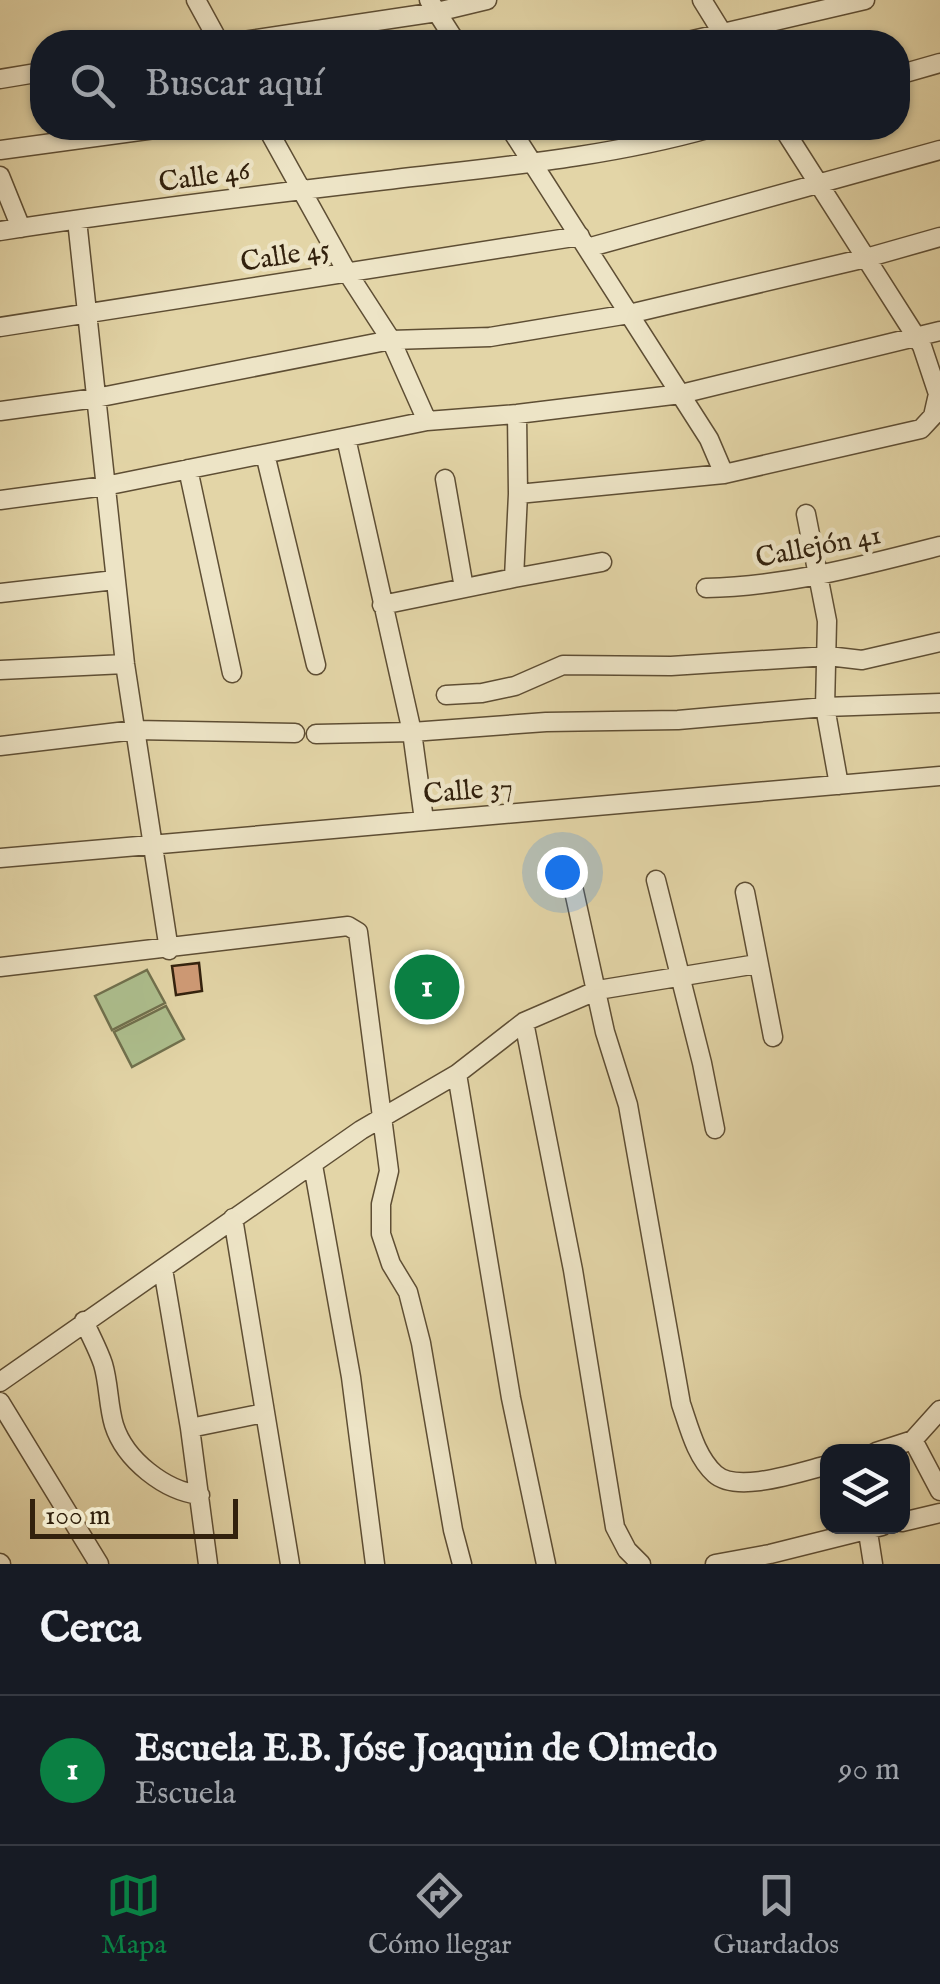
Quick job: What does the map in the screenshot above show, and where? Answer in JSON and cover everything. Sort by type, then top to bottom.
[{"type":"street","points":[[196,0],[213,30]]},
{"type":"street","points":[[302,30],[487,0]]},
{"type":"street","points":[[702,0],[721,30]]},
{"type":"street","points":[[755,30],[865,0]]},
{"type":"street","points":[[433,6],[448,30]]},
{"type":"street","points":[[910,72],[940,63]]},
{"type":"street","points":[[0,78],[30,74]]},
{"type":"street","points":[[0,150],[74,140]]},
{"type":"street","points":[[274,140],[347,272],[391,340],[427,421]]},
{"type":"street","points":[[518,140],[709,439],[724,474]]},
{"type":"street","name":"Calle 46","points":[[0,231],[533,163],[668,140]]},
{"type":"street","points":[[518,494],[724,474],[920,429],[927,424],[937,407],[938,394],[917,338],[791,140]]},
{"type":"street","name":"Calle 45","points":[[0,326],[347,272],[584,242],[940,150]]},
{"type":"street","points":[[0,176],[21,228]]},
{"type":"street","points":[[77,220],[125,664],[169,950]]},
{"type":"street","points":[[0,411],[96,398],[391,340],[490,337],[630,314],[940,237]]},
{"type":"street","points":[[0,500],[105,486],[427,421],[681,394],[940,331]]},
{"type":"street","points":[[514,578],[518,414]]},
{"type":"street","points":[[346,438],[412,732],[424,820]]},
{"type":"street","points":[[265,454],[316,664]]},
{"type":"street","points":[[188,469],[232,673]]},
{"type":"street","points":[[445,478],[464,588]]},
{"type":"street","points":[[806,514],[826,622],[825,707],[839,784]]},
{"type":"street","name":"Callejón 41","points":[[706,588],[756,586],[819,576],[940,546]]},
{"type":"street","points":[[382,606],[602,562]]},
{"type":"street","points":[[0,593],[115,580]]},
{"type":"street","points":[[446,695],[515,686],[564,665],[671,666],[828,656],[862,660],[940,642]]},
{"type":"street","points":[[0,670],[125,664]]},
{"type":"street","points":[[316,734],[412,732],[546,722],[678,720],[940,702]]},
{"type":"street","points":[[0,746],[135,730],[296,733]]},
{"type":"street","name":"Calle 37","points":[[0,858],[940,776]]},
{"type":"street","points":[[656,880],[715,1129]]},
{"type":"street","points":[[572,882],[605,1032],[628,1105],[680,1404],[697,1449],[716,1476],[739,1484],[820,1467]]},
{"type":"street","points":[[744,892],[774,1037]]},
{"type":"street","points":[[0,967],[354,928],[358,932],[389,1171],[381,1204],[380,1234],[391,1264],[408,1292],[421,1343],[452,1530],[462,1564]]},
{"type":"street","points":[[0,1382],[232,1218],[384,1116],[457,1074],[524,1022],[598,990],[757,964]]},
{"type":"street","points":[[524,1022],[574,1270],[615,1528],[627,1550],[641,1564]]},
{"type":"street","points":[[457,1074],[511,1398],[546,1564]]},
{"type":"street","points":[[312,1165],[351,1378],[375,1564]]},
{"type":"street","points":[[232,1218],[290,1564]]},
{"type":"street","points":[[164,1268],[208,1564]]},
{"type":"street","points":[[84,1321],[101,1359],[113,1422],[121,1442],[149,1472],[178,1492],[200,1496]]},
{"type":"street","points":[[0,1402],[99,1564]]},
{"type":"street","points":[[900,1444],[912,1440],[940,1410]]},
{"type":"street","points":[[190,1428],[264,1413]]},
{"type":"street","points":[[912,1440],[940,1491]]},
{"type":"street","points":[[910,1520],[940,1514]]},
{"type":"street","points":[[715,1564],[848,1534]]},
{"type":"street","points":[[872,1534],[873,1564]]},
{"type":"green space","points":[[147,970],[165,1003],[112,1030],[95,996]]},
{"type":"green space","points":[[166,1006],[184,1039],[132,1067],[114,1032]]},
{"type":"building","points":[[199,963],[202,991],[176,995],[172,966]]},
{"type":"place","name":"Escuela E.B. Jóse Joaquin de Olmedo","points":[[427,987]]}]
